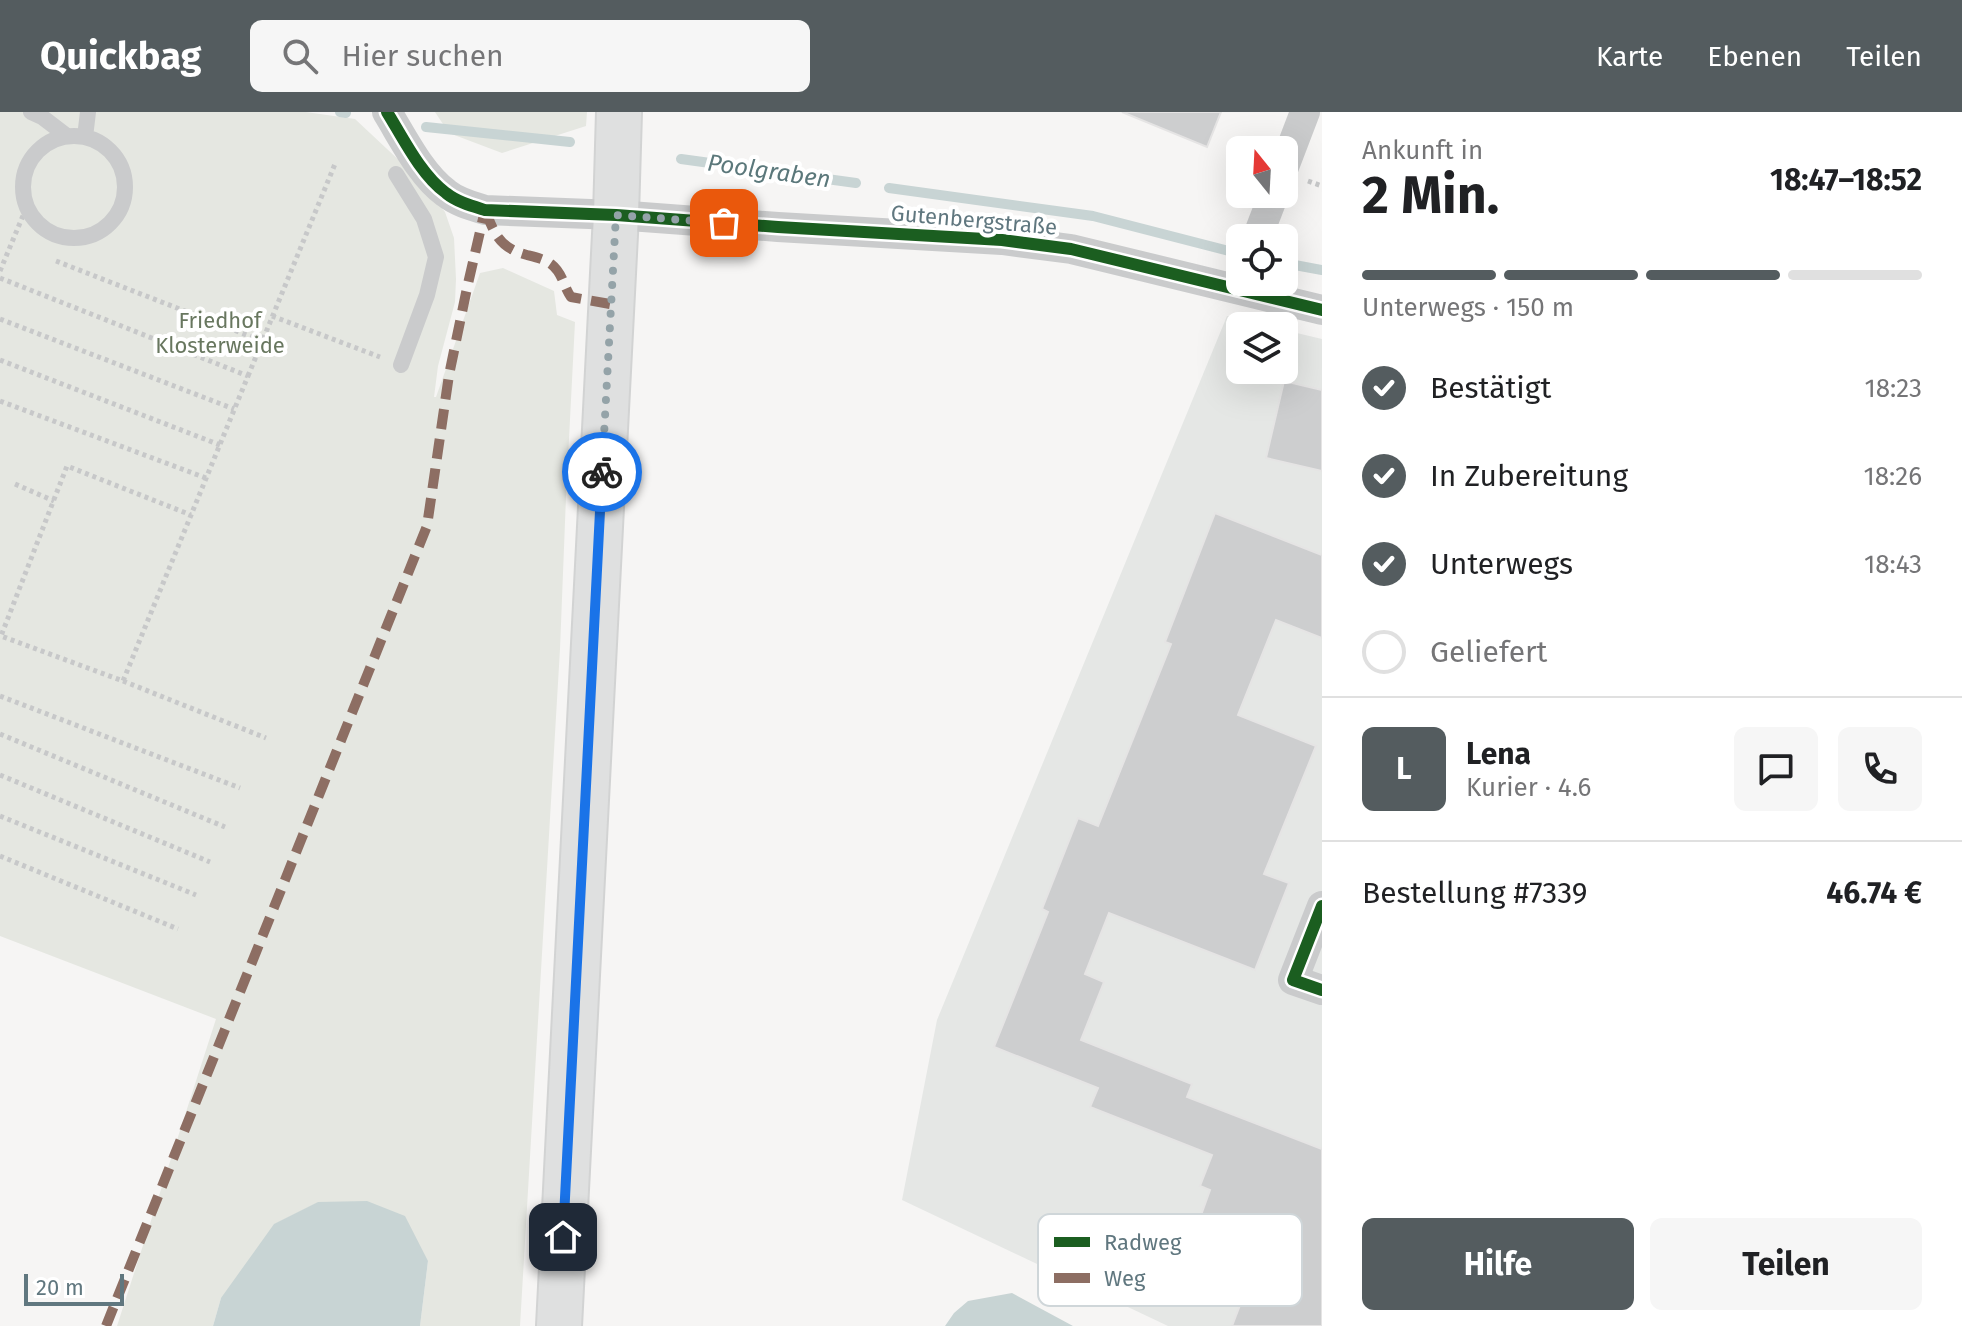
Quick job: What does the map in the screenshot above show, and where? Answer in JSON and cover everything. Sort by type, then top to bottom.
[{"type":"main road","points":[[559,1326],[619,112]]},
{"type":"street","name":"Gutenbergstraße","points":[[387,112],[431,179],[445,193],[467,205],[485,210],[616,215],[1002,240],[1071,249],[1226,283]]},
{"type":"street","points":[[1296,136],[1305,112]]},
{"type":"street","name":"Gutenbergstraße","points":[[1274,296],[1322,310]]},
{"type":"street","points":[[1322,906],[1293,980],[1322,990]]},
{"type":"lane","points":[[31,112],[76,137],[100,143],[113,154],[122,169],[126,185],[124,202],[116,217],[104,229],[89,237],[72,239],[55,235],[41,227],[30,214],[24,198],[23,181],[28,165],[38,151],[52,142],[76,137]]},
{"type":"lane","points":[[76,137],[88,112]]},
{"type":"lane","points":[[396,174],[424,219],[436,257],[427,295],[401,365]]},
{"type":"path","points":[[123,681],[335,164]]},
{"type":"path","points":[[0,271],[27,206]]},
{"type":"path","points":[[56,261],[262,341]]},
{"type":"path","points":[[0,278],[248,376]]},
{"type":"path","points":[[272,316],[401,365]]},
{"type":"path","points":[[0,319],[235,409]]},
{"type":"path","points":[[0,360],[220,445]]},
{"type":"path","points":[[0,401],[206,478]]},
{"type":"path","points":[[191,515],[67,466],[0,636],[266,738]]},
{"type":"path","points":[[15,484],[54,501]]},
{"type":"path","points":[[0,696],[240,788]]},
{"type":"path","points":[[0,734],[225,827]]},
{"type":"path","points":[[0,775],[210,862]]},
{"type":"path","points":[[0,816],[196,895]]},
{"type":"path","points":[[0,856],[178,929]]},
{"type":"shaded area","points":[[1226,318],[1226,384],[1298,384],[1298,333],[1322,339],[1322,1326],[1168,1326],[1126,1306],[1302,1306],[1302,1214],[1038,1214],[1038,1264],[902,1200],[937,1020]]},
{"type":"shaded area","points":[[367,1201],[405,1216],[428,1261],[420,1326],[213,1326],[221,1298],[274,1224],[318,1202]]},
{"type":"shaded area","points":[[1012,1293],[1073,1326],[945,1326],[968,1301]]},
{"type":"green space","name":"Friedhof Klosterweide","points":[[0,112],[306,112],[355,119],[418,178],[445,212],[454,238],[455,302],[438,366],[434,397],[480,273],[503,268],[554,291],[557,315],[575,322],[560,649],[520,1326],[420,1326],[428,1261],[221,1298],[213,1326],[117,1326],[216,1019],[0,936]]},
{"type":"green space","points":[[435,112],[587,112],[586,126],[502,153],[449,133]]},
{"type":"building","points":[[1122,112],[1221,112],[1207,147]]},
{"type":"building","points":[[1283,384],[1322,390],[1322,471],[1266,458]]},
{"type":"building","points":[[1215,513],[1322,555],[1322,638],[1276,620],[1238,715],[1316,746],[1264,874],[1289,883],[1255,970],[1109,913],[1085,974],[1104,982],[1081,1040],[1192,1084],[1187,1097],[1322,1149],[1322,1326],[1232,1326],[1240,1306],[1302,1306],[1302,1214],[1201,1214],[1210,1190],[1200,1186],[1212,1155],[1090,1107],[1098,1088],[994,1047],[1048,912],[1042,909],[1078,818],[1098,826],[1171,644],[1165,642]]},
{"type":"waterway","name":"Poolgraben","points":[[340,112],[346,113]]},
{"type":"waterway","name":"Poolgraben","points":[[426,127],[570,142]]},
{"type":"waterway","name":"Poolgraben","points":[[681,159],[856,183]]},
{"type":"waterway","name":"Poolgraben","points":[[889,188],[1093,216],[1226,250]]},
{"type":"waterway","name":"Poolgraben","points":[[1298,266],[1322,270]]},
{"type":"marked path","points":[[485,210],[504,244],[551,264],[571,297],[610,304]]},
{"type":"marked path","points":[[106,1326],[427,526],[449,375],[485,210]]},
{"type":"cycle path","points":[[387,112],[428,176],[455,199],[485,210],[616,215],[1002,240],[1071,249],[1322,310]]},
{"type":"cycle path","points":[[1322,906],[1293,980],[1322,990]]},
{"type":"way so far","points":[[602,472],[616,215],[724,223]]},
{"type":"route","points":[[563,1237],[602,472]]}]
